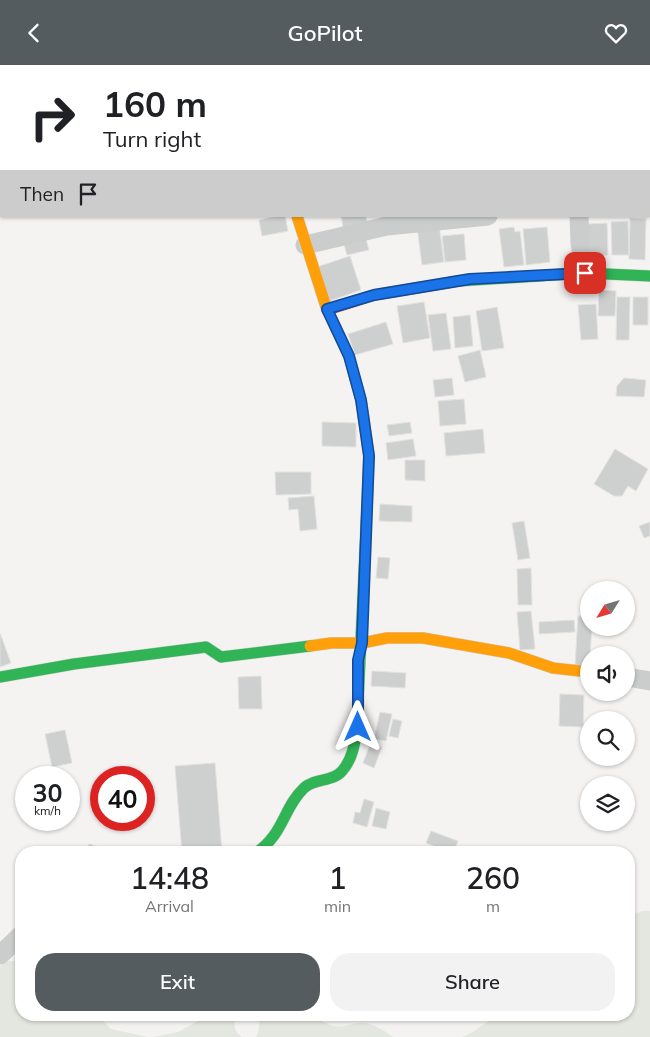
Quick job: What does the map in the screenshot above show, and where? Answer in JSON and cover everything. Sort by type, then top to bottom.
[{"type":"street","points":[[266,846],[271,842],[304,789],[316,782],[333,777],[342,771],[350,760],[358,727],[358,660],[362,643],[369,456],[361,400],[349,356],[327,309],[297,217]]},
{"type":"street","points":[[305,245],[387,226],[478,217]]},
{"type":"street","points":[[579,217],[580,243],[585,273]]},
{"type":"street","points":[[327,309],[374,295],[470,279],[585,273],[650,276]]},
{"type":"street","points":[[0,677],[74,664],[206,647],[221,657],[331,643],[362,643],[387,638],[422,638],[509,653],[553,668],[580,671]]},
{"type":"street","points":[[635,678],[650,681]]},
{"type":"street","points":[[0,955],[15,941]]},
{"type":"shaded area","points":[[642,911],[650,911],[650,1037],[462,1037],[489,1021],[635,1021],[635,914]]},
{"type":"shaded area","points":[[5,961],[15,961],[15,1021],[103,1021],[111,1029],[148,1037],[0,1037],[0,967]]},
{"type":"shaded area","points":[[198,1021],[235,1021],[236,1032],[242,1037],[153,1037],[178,1032]]},
{"type":"shaded area","points":[[260,1021],[321,1021],[337,1026],[358,1023],[370,1024],[393,1037],[256,1037]]},
{"type":"building","points":[[285,217],[288,231],[262,236],[259,220]]},
{"type":"building","points":[[341,217],[366,217],[367,222],[343,227]]},
{"type":"building","points":[[630,218],[646,219],[645,260],[629,259]]},
{"type":"building","points":[[628,221],[629,255],[612,255],[611,222]]},
{"type":"building","points":[[607,223],[608,255],[589,256],[588,224]]},
{"type":"building","points":[[439,224],[444,262],[422,265],[417,227]]},
{"type":"building","points":[[514,227],[515,232],[520,231],[524,265],[504,267],[499,229]]},
{"type":"building","points":[[547,227],[550,262],[526,265],[523,229]]},
{"type":"building","points":[[464,234],[466,260],[445,262],[442,236]]},
{"type":"building","points":[[365,236],[369,250],[347,255],[343,241]]},
{"type":"building","points":[[350,256],[361,290],[329,301],[317,267]]},
{"type":"building","points":[[599,290],[616,291],[615,316],[598,316]]},
{"type":"building","points":[[617,297],[630,297],[629,340],[616,340]]},
{"type":"building","points":[[633,297],[648,297],[648,325],[633,325]]},
{"type":"building","points":[[424,302],[430,338],[403,343],[397,306]]},
{"type":"building","points":[[596,304],[598,339],[581,340],[578,305]]},
{"type":"building","points":[[497,307],[504,348],[482,351],[476,311]]},
{"type":"building","points":[[446,313],[451,349],[433,351],[428,315]]},
{"type":"building","points":[[470,315],[473,346],[455,348],[453,317]]},
{"type":"building","points":[[386,322],[393,344],[355,355],[348,334]]},
{"type":"building","points":[[480,350],[486,377],[465,382],[458,356]]},
{"type":"building","points":[[452,378],[454,395],[435,397],[433,380]]},
{"type":"building","points":[[624,378],[646,380],[644,397],[616,396],[617,386]]},
{"type":"building","points":[[464,399],[466,424],[440,426],[438,401]]},
{"type":"building","points":[[322,422],[356,423],[356,447],[322,446]]},
{"type":"building","points":[[410,422],[412,433],[389,436],[387,425]]},
{"type":"building","points":[[483,429],[485,453],[446,456],[444,433]]},
{"type":"building","points":[[413,439],[416,456],[388,460],[386,443]]},
{"type":"building","points":[[615,449],[648,469],[636,491],[628,486],[622,496],[614,496],[594,484]]},
{"type":"building","points":[[405,460],[425,460],[425,481],[405,480]]},
{"type":"building","points":[[275,472],[311,472],[311,494],[276,495]]},
{"type":"building","points":[[314,496],[317,529],[300,531],[298,509],[289,510],[288,498]]},
{"type":"building","points":[[380,504],[412,506],[412,522],[379,521]]},
{"type":"building","points":[[524,521],[530,558],[518,560],[512,523]]},
{"type":"building","points":[[650,522],[650,536],[644,538],[639,526]]},
{"type":"building","points":[[378,557],[390,558],[388,579],[376,578]]},
{"type":"building","points":[[531,568],[532,605],[518,605],[517,569]]},
{"type":"building","points":[[531,611],[535,649],[520,650],[517,612]]},
{"type":"building","points":[[578,616],[580,616],[580,636],[591,636],[591,646],[580,646],[580,666],[575,666]]},
{"type":"building","points":[[574,620],[575,632],[539,634],[539,622]]},
{"type":"building","points":[[0,633],[11,663],[0,667]]},
{"type":"building","points":[[372,671],[406,673],[405,688],[371,686]]},
{"type":"building","points":[[261,676],[262,709],[239,709],[238,677]]},
{"type":"building","points":[[560,694],[580,695],[580,701],[584,701],[584,711],[580,711],[580,727],[559,726]]},
{"type":"building","points":[[380,712],[392,714],[386,741],[374,739]]},
{"type":"building","points":[[393,719],[402,721],[398,738],[389,736]]},
{"type":"building","points":[[65,730],[72,763],[52,766],[45,734]]},
{"type":"building","points":[[371,742],[382,747],[374,768],[363,763]]},
{"type":"building","points":[[215,763],[221,846],[181,846],[175,766]]},
{"type":"building","points":[[364,799],[374,802],[367,827],[353,823],[355,812],[360,813]]},
{"type":"building","points":[[376,808],[390,812],[386,829],[372,826]]},
{"type":"building","points":[[431,831],[458,841],[456,846],[434,846],[426,843]]},
{"type":"traffic: fast","points":[[459,281],[585,273],[650,276]]},
{"type":"traffic: fast","points":[[265,846],[304,788],[313,783],[334,777],[342,771],[349,761],[353,750],[357,727],[367,505]]},
{"type":"traffic: fast","points":[[0,677],[74,664],[206,647],[221,657],[310,646]]},
{"type":"traffic: slow","points":[[297,217],[327,310],[349,356],[361,400],[369,456],[367,505]]},
{"type":"traffic: slow","points":[[310,646],[331,643],[362,643],[387,638],[423,638],[509,653],[553,668],[580,671]]},
{"type":"traffic: jam","points":[[327,310],[374,295],[459,281]]},
{"type":"route","points":[[358,727],[358,660],[362,643],[369,456],[361,400],[349,356],[327,309],[374,295],[470,279],[585,273]]}]
